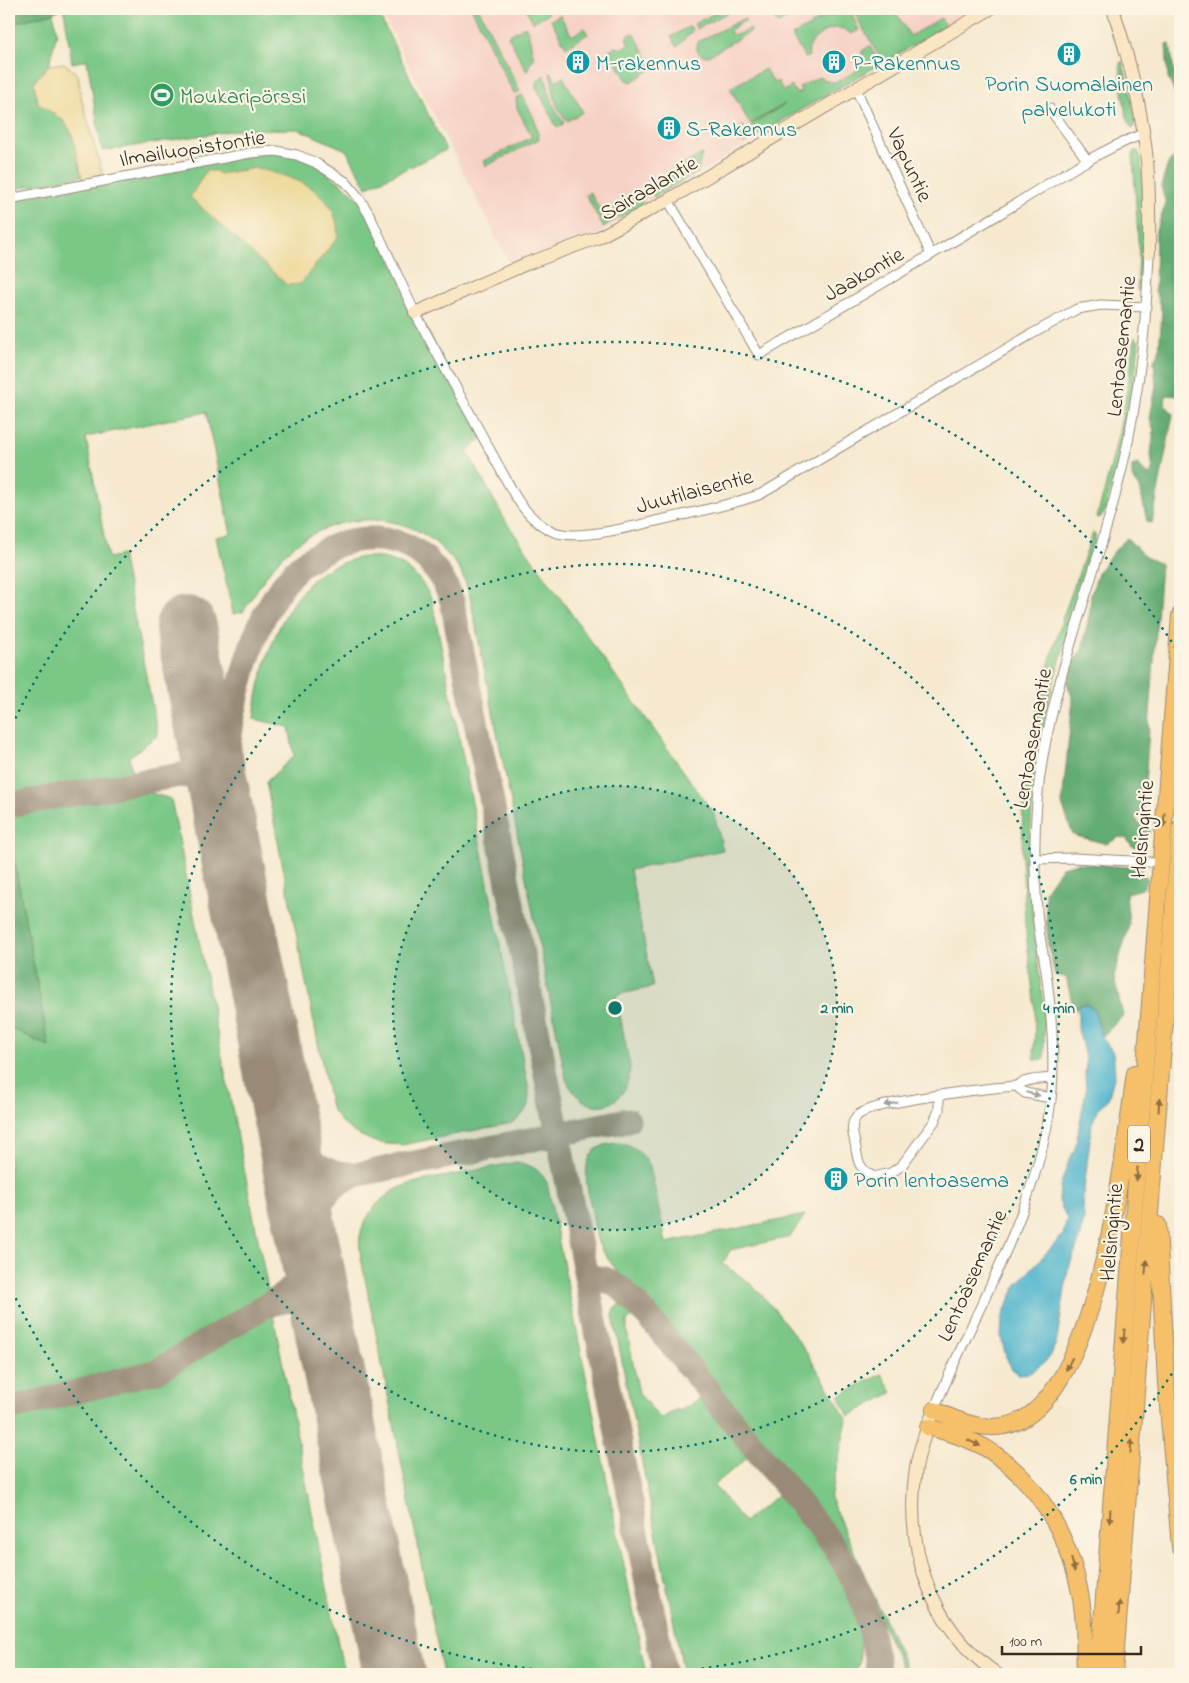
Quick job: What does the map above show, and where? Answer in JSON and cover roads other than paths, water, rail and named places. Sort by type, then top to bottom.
[{"type":"highway","name":"Helsingintie","points":[[1098,1674],[1180,615]]},
{"type":"highway","name":"Helsingintie","points":[[1114,1674],[1180,828]]},
{"type":"highway","points":[[934,1410],[974,1425],[1005,1426],[1017,1421],[1042,1404],[1062,1377],[1073,1355],[1086,1324],[1097,1286],[1116,1202],[1154,940]]},
{"type":"highway","points":[[1157,1132],[1160,1182],[1158,1228],[1166,1383],[1180,1547]]},
{"type":"highway","points":[[928,1427],[968,1440],[991,1451],[1014,1470],[1034,1491],[1049,1513],[1062,1535],[1071,1557],[1076,1577],[1084,1623],[1085,1674]]},
{"type":"street","name":"Sairaalantie","points":[[415,313],[526,264],[597,238],[668,200],[990,9]]},
{"type":"street","name":"Lentoasemantie","points":[[997,1674],[971,1652],[951,1628],[931,1593],[920,1564],[915,1540],[913,1501],[916,1467],[934,1410],[1008,1244],[1033,1181],[1049,1116],[1052,1078],[1052,1028],[1037,912],[1035,859],[1037,797],[1060,676],[1115,497],[1124,460],[1142,361],[1147,307],[1149,253],[1147,162],[1139,105],[1113,9]]},
{"type":"street","name":"Vapuntie","points":[[856,89],[931,255]]},
{"type":"street","points":[[1049,108],[1088,161]]},
{"type":"street","name":"Jaakontie","points":[[668,200],[759,355],[1088,161],[1117,145],[1143,134]]},
{"type":"street","name":"Ilmailuopistontie","points":[[9,199],[250,153],[276,151],[297,155],[332,172],[346,182],[360,198],[415,313]]},
{"type":"street","name":"Juutilaisentie","points":[[415,313],[523,508],[540,524],[553,532],[583,535],[615,530],[730,504],[762,494],[1076,309],[1101,305],[1147,307]]},
{"type":"street","points":[[1035,859],[1083,858],[1150,862]]},
{"type":"street","points":[[939,1095],[939,1110],[934,1122],[902,1165],[891,1173],[874,1177],[864,1172],[859,1164],[852,1127],[856,1116],[867,1110],[939,1095],[1016,1086],[1030,1080],[1052,1078]]},
{"type":"street","points":[[1016,1086],[1025,1093],[1051,1098]]},
{"type":"water","points":[[1085,1004],[1094,1009],[1102,1037],[1113,1052],[1115,1074],[1108,1100],[1100,1106],[1092,1123],[1083,1197],[1084,1219],[1078,1244],[1068,1270],[1057,1340],[1051,1355],[1044,1363],[1030,1373],[1019,1374],[1012,1369],[1006,1357],[1001,1337],[1002,1319],[1017,1284],[1063,1235],[1067,1219],[1059,1201],[1060,1187],[1075,1149],[1086,1090],[1086,1061],[1078,1029],[1078,1005]]},
{"type":"place","name":"Porin Suomalainen palvelukoti","points":[[1069,54]]},
{"type":"place","name":"M-rakennus","points":[[578,62]]},
{"type":"place","name":"P-Rakennus","points":[[834,62]]},
{"type":"place","name":"Moukaripörssi","points":[[162,95]]},
{"type":"place","name":"S-Rakennus","points":[[669,128]]},
{"type":"place","name":"Porin lentoasema","points":[[836,1179]]}]
